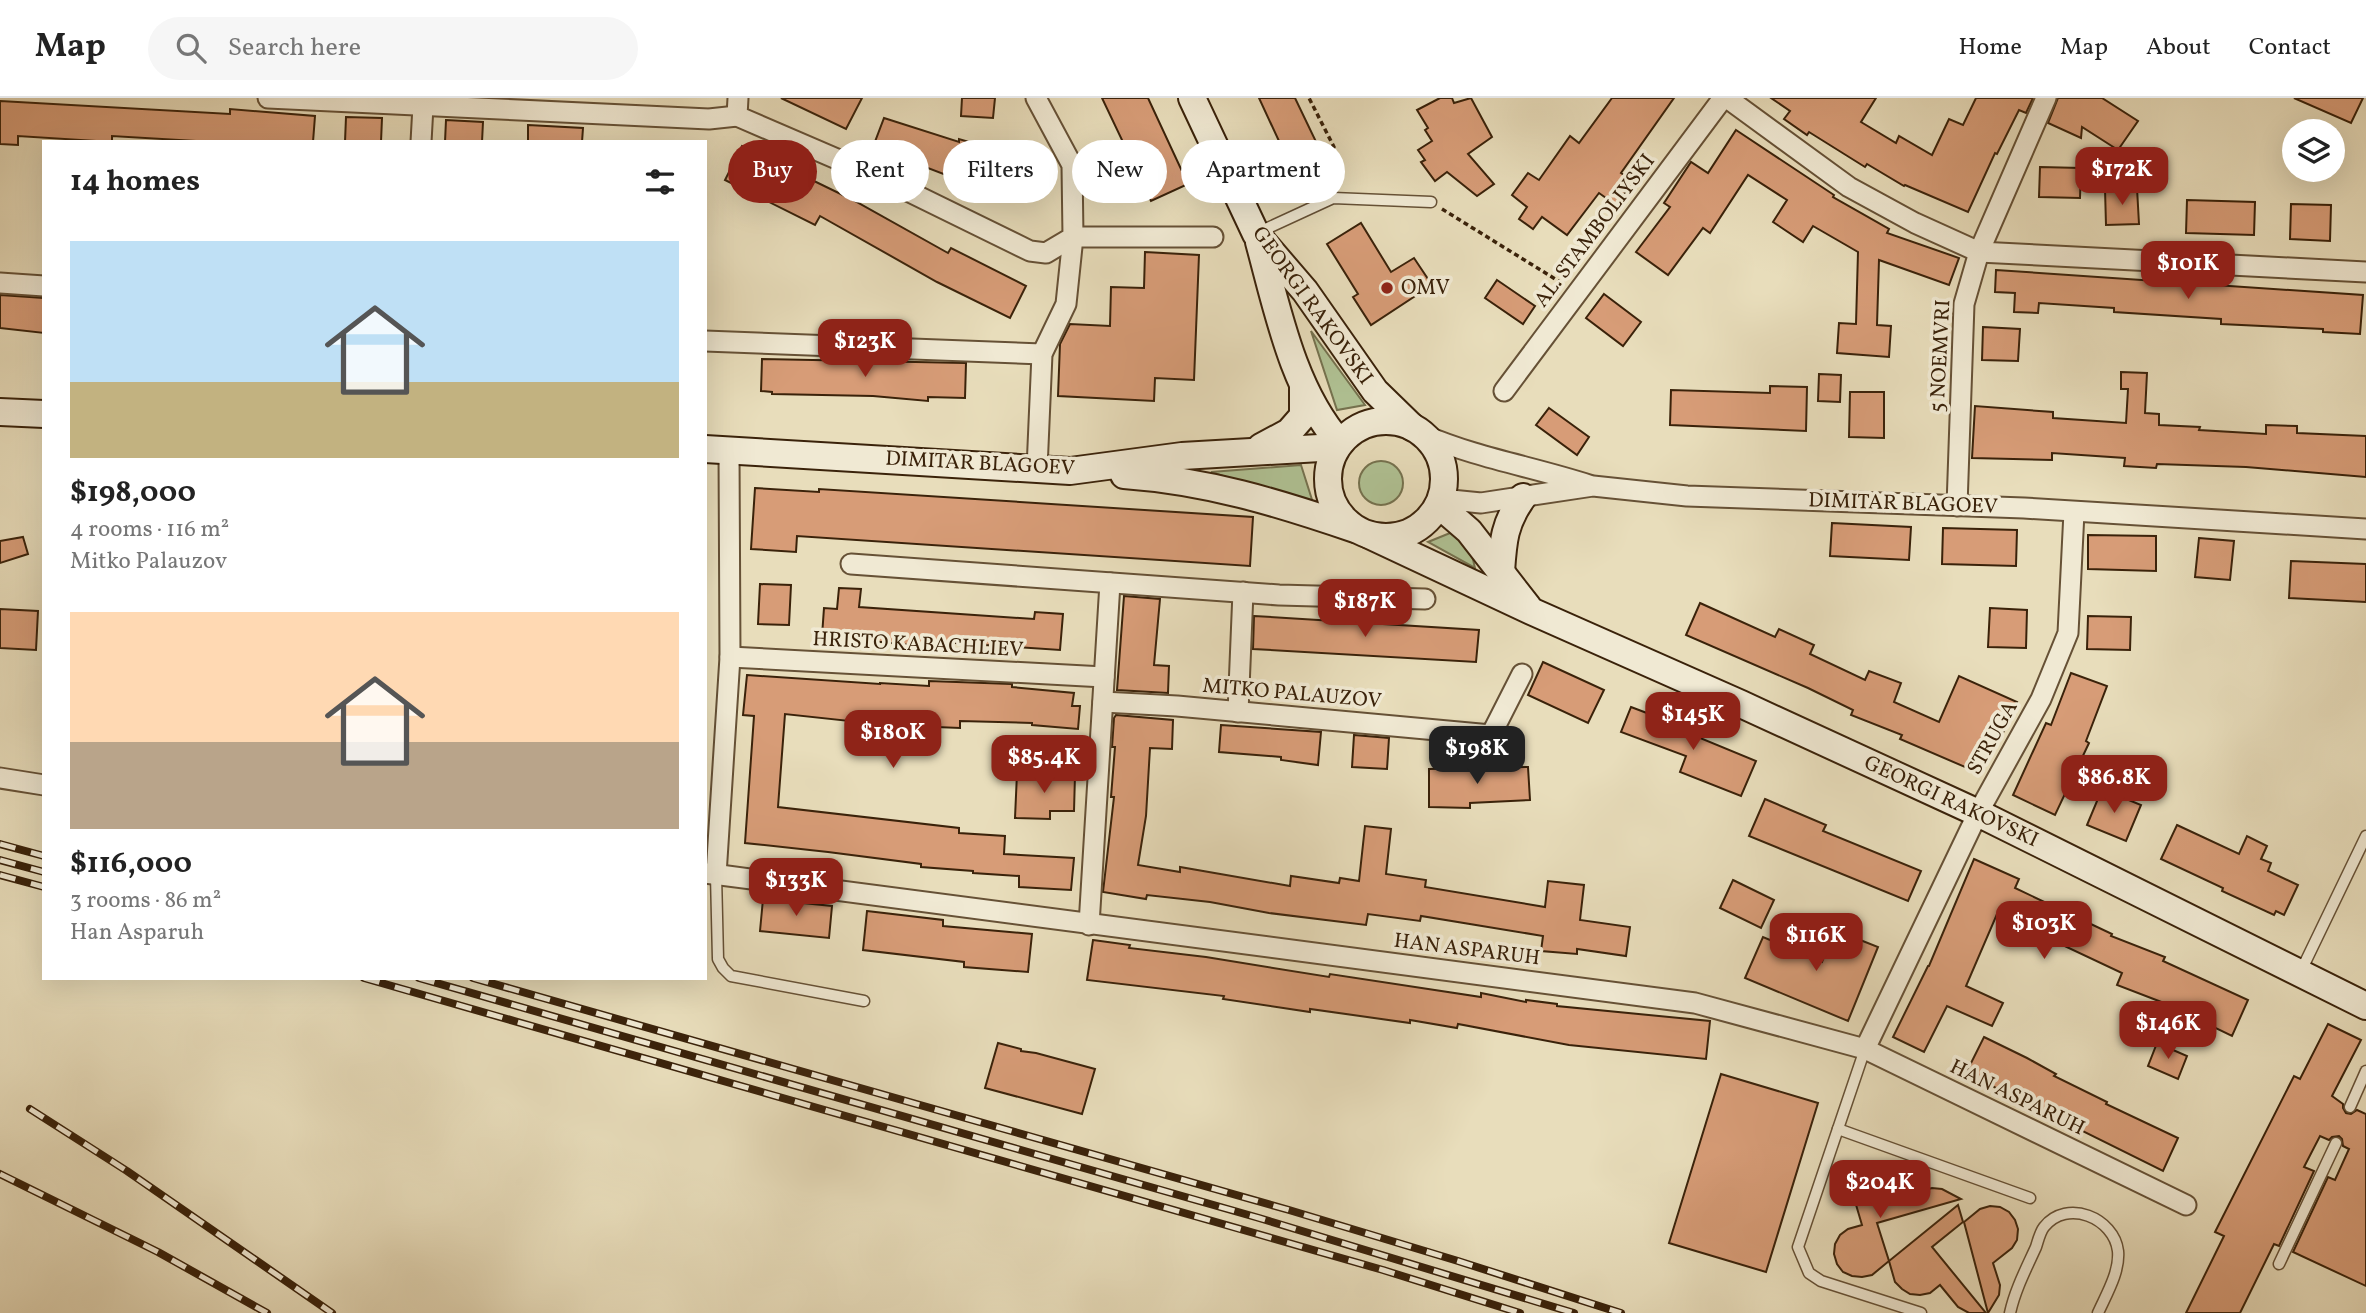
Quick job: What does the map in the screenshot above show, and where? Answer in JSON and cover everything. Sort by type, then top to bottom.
[{"type":"street","points":[[268,98],[709,119],[738,107],[1030,251],[1046,253],[1073,237],[1213,237]]},
{"type":"street","points":[[1035,98],[1072,164],[1073,237],[1066,304],[1042,354],[1037,469]]},
{"type":"street","name":"GEORGI RAKOVSKI","points":[[1192,98],[1212,140]]},
{"type":"street","points":[[1725,98],[1849,187],[1915,223],[1979,252],[2366,272]]},
{"type":"street","name":"AL. STAMBOLIYSKI","points":[[1504,391],[1725,98]]},
{"type":"street","name":"5 NOEMVRI","points":[[1957,506],[1964,304],[1971,272],[2046,98]]},
{"type":"street","points":[[421,140],[423,106]]},
{"type":"street","name":"GEORGI RAKOVSKI","points":[[1241,203],[1256,234],[1305,290],[1375,391],[1418,431]]},
{"type":"street","points":[[1256,234],[1281,322],[1303,386],[1339,445]]},
{"type":"street","points":[[0,283],[42,286]]},
{"type":"street","points":[[707,341],[1042,354]]},
{"type":"street","points":[[1253,451],[1289,432],[1303,416],[1303,386]]},
{"type":"street","points":[[0,412],[42,414]]},
{"type":"street","points":[[1363,533],[1342,518],[1332,502],[1328,483],[1330,464],[1339,445],[1361,427],[1373,423],[1399,423],[1461,450],[1546,471],[1593,486]]},
{"type":"street","points":[[1070,471],[1163,478],[1214,486],[1283,504],[1363,533],[1386,537],[1417,529],[1430,518],[1440,502],[1444,482],[1443,464],[1436,448],[1418,431]]},
{"type":"street","name":"DIMITAR BLAGOEV","points":[[717,450],[1070,471],[1182,456],[1339,445]]},
{"type":"street","points":[[711,874],[730,657],[717,450]]},
{"type":"street","name":"DIMITAR BLAGOEV","points":[[1440,502],[1481,503],[1593,486],[1687,496],[1957,506],[2366,528]]},
{"type":"street","points":[[1501,572],[1503,537],[1512,512],[1523,497]]},
{"type":"street","name":"GEORGI RAKOVSKI","points":[[1440,502],[1469,531],[1531,611]]},
{"type":"street","name":"STRUGA","points":[[1866,1049],[1978,813],[2041,699],[2068,633],[2074,512]]},
{"type":"street","name":"GEORGI RAKOVSKI","points":[[1363,533],[1978,813],[2366,1006]]},
{"type":"street","points":[[850,564],[1243,593],[1425,599]]},
{"type":"street","points":[[1089,925],[1110,583]]},
{"type":"street","points":[[1238,712],[1243,593]]},
{"type":"street","name":"HRISTO KABACHLIEV","points":[[730,657],[1104,677]]},
{"type":"street","name":"MITKO PALAUZOV","points":[[1103,702],[1491,735],[1522,674]]},
{"type":"street","points":[[0,778],[42,786]]},
{"type":"street","name":"HAN ASPARUH","points":[[711,874],[1695,1003],[1866,1049],[2186,1205]]},
{"type":"lane","points":[[1256,234],[1332,198],[1431,202]]},
{"type":"lane","points":[[2299,974],[2366,836]]},
{"type":"lane","points":[[711,874],[718,959],[731,976],[864,1001]]},
{"type":"lane","points":[[1866,1049],[1798,1247],[1809,1273],[1821,1281],[1921,1313]]},
{"type":"lane","points":[[2350,1107],[2366,1071]]},
{"type":"lane","points":[[1838,1129],[2030,1198]]},
{"type":"lane","points":[[2279,1264],[2336,1143]]},
{"type":"lane","points":[[2010,1313],[2013,1299],[2044,1227],[2057,1217],[2073,1213],[2090,1215],[2104,1224],[2114,1237],[2118,1253],[2116,1269],[2098,1313]]},
{"type":"path","points":[[1309,98],[1330,140]]},
{"type":"path","points":[[1431,202],[1578,293]]},
{"type":"green space","points":[[1311,331],[1365,405],[1337,410]]},
{"type":"green space","points":[[1381,461],[1397,467],[1403,483],[1397,499],[1381,505],[1365,499],[1359,483],[1365,467]]},
{"type":"green space","points":[[1301,465],[1314,506],[1211,472]]},
{"type":"green space","points":[[1455,531],[1471,551],[1475,568],[1428,542]]},
{"type":"building","points":[[781,98],[862,98],[846,129]]},
{"type":"building","points":[[962,98],[995,98],[993,118],[961,116]]},
{"type":"building","points":[[1102,98],[1148,98],[1181,169],[1181,187],[1167,194],[1167,140],[1122,140]]},
{"type":"building","points":[[1259,98],[1295,98],[1315,140],[1278,140]]},
{"type":"building","points":[[1440,98],[1452,98],[1454,103],[1471,98],[1492,137],[1468,154],[1494,184],[1477,196],[1447,172],[1435,181],[1421,162],[1425,160],[1418,150],[1432,141],[1417,110]]},
{"type":"building","points":[[1612,98],[1674,98],[1621,173],[1633,181],[1616,205],[1599,193],[1567,235],[1542,217],[1533,229],[1519,219],[1527,207],[1512,195],[1528,173],[1539,180],[1570,136],[1579,143]]},
{"type":"building","points":[[1771,98],[1876,98],[1861,122],[1896,143],[1899,136],[1932,155],[1949,119],[1963,125],[1976,98],[2033,98],[2026,113],[2019,110],[1997,154],[1995,153],[1968,212],[1904,186],[1867,164],[1865,167],[1809,132],[1807,135],[1784,119],[1790,111]]},
{"type":"building","points":[[2058,98],[2102,98],[2138,121],[2118,150],[2082,127],[2081,138],[2048,123]]},
{"type":"building","points":[[2294,98],[2363,98],[2351,123]]},
{"type":"building","points":[[0,101],[230,114],[230,109],[315,116],[313,140],[179,140],[112,136],[112,140],[81,140],[18,136],[18,145],[0,144]]},
{"type":"building","points":[[346,117],[382,118],[381,140],[345,140]]},
{"type":"building","points":[[884,118],[953,140],[943,140],[943,174],[929,168],[929,140],[876,140]]},
{"type":"building","points":[[446,120],[483,122],[482,140],[445,140]]},
{"type":"building","points":[[528,125],[583,128],[582,140],[528,140]]},
{"type":"building","points":[[1736,130],[1834,195],[1833,197],[1889,229],[1887,233],[1959,258],[1949,285],[1879,260],[1877,325],[1891,326],[1889,357],[1837,353],[1839,323],[1856,324],[1858,252],[1813,226],[1803,242],[1773,222],[1787,200],[1748,175],[1710,233],[1703,228],[1668,275],[1636,252],[1670,207],[1664,203],[1691,162],[1708,173]]},
{"type":"building","points":[[2040,167],[2081,168],[2080,198],[2039,197]]},
{"type":"building","points":[[817,182],[831,189],[831,203],[858,203],[948,253],[951,248],[1026,286],[1010,318],[937,282],[820,216],[815,225],[771,203],[817,203]]},
{"type":"building","points":[[2137,188],[2139,224],[2106,225],[2105,189]]},
{"type":"building","points":[[2187,200],[2255,202],[2254,235],[2186,233]]},
{"type":"building","points":[[2291,204],[2331,205],[2330,241],[2290,239]]},
{"type":"building","points":[[1361,223],[1391,272],[1414,258],[1432,285],[1371,325],[1353,297],[1358,294],[1327,244]]},
{"type":"building","points":[[1145,252],[1199,255],[1194,380],[1155,378],[1154,401],[1058,396],[1060,344],[1070,324],[1110,326],[1111,287],[1144,288]]},
{"type":"building","points":[[1996,270],[2363,295],[2360,334],[2323,332],[2323,329],[2221,324],[2221,319],[2114,312],[2114,308],[2039,303],[2038,313],[2014,312],[2015,293],[1995,292]]},
{"type":"building","points":[[1497,280],[1535,306],[1523,324],[1485,298]]},
{"type":"building","points":[[1604,294],[1641,322],[1623,346],[1586,318]]},
{"type":"building","points":[[0,295],[42,298],[42,333],[0,328]]},
{"type":"building","points":[[1983,327],[2020,329],[2018,361],[1982,360]]},
{"type":"building","points":[[762,359],[966,363],[965,398],[928,397],[928,401],[873,396],[772,394],[761,391]]},
{"type":"building","points":[[2121,372],[2147,373],[2145,413],[2159,414],[2159,425],[2266,434],[2266,425],[2297,426],[2297,433],[2366,436],[2366,477],[2246,467],[2157,464],[2156,468],[2124,466],[2125,458],[2052,453],[2052,460],[1972,458],[1975,406],[2053,412],[2053,418],[2126,423],[2128,389],[2121,389]]},
{"type":"building","points":[[1819,374],[1841,375],[1840,402],[1818,401]]},
{"type":"building","points":[[1770,386],[1807,387],[1806,431],[1670,425],[1671,390],[1770,393]]},
{"type":"building","points":[[1850,392],[1884,392],[1884,438],[1849,437]]},
{"type":"building","points":[[1549,408],[1589,437],[1577,455],[1536,425]]},
{"type":"building","points":[[755,488],[819,492],[819,489],[1253,517],[1250,566],[797,536],[796,552],[751,549]]},
{"type":"building","points":[[1832,523],[1911,527],[1909,560],[1830,556]]},
{"type":"building","points":[[1943,528],[2017,530],[2016,566],[1942,564]]},
{"type":"building","points":[[2088,535],[2156,536],[2156,571],[2088,569]]},
{"type":"building","points":[[23,537],[28,554],[0,563],[0,541]]},
{"type":"building","points":[[2199,538],[2234,541],[2230,580],[2195,577]]},
{"type":"building","points":[[2291,561],[2366,564],[2366,602],[2289,598]]},
{"type":"building","points":[[760,584],[791,585],[789,625],[758,624]]},
{"type":"building","points":[[839,588],[861,589],[859,607],[1034,619],[1035,612],[1063,614],[1060,650],[940,642],[940,648],[822,636],[824,608],[837,609]]},
{"type":"building","points":[[1124,596],[1160,599],[1154,665],[1169,666],[1168,693],[1117,690]]},
{"type":"building","points":[[1700,603],[1775,637],[1779,629],[1814,645],[1810,654],[1865,680],[1869,671],[1901,683],[1894,702],[1939,722],[1959,676],[2017,702],[2002,735],[1989,730],[1972,770],[1900,739],[1902,735],[1851,715],[1853,710],[1808,688],[1686,635]]},
{"type":"building","points":[[1990,608],[2027,610],[2026,648],[1988,647]]},
{"type":"building","points":[[0,609],[38,611],[36,650],[0,648]]},
{"type":"building","points":[[1254,616],[1479,630],[1476,662],[1253,649]]},
{"type":"building","points":[[2088,616],[2131,617],[2130,650],[2087,649]]},
{"type":"building","points":[[1543,662],[1604,690],[1588,723],[1528,695]]},
{"type":"building","points":[[2071,673],[2107,686],[2086,741],[2089,743],[2055,815],[2013,795],[2046,723],[2051,725]]},
{"type":"building","points":[[747,675],[929,686],[929,681],[1012,684],[1012,687],[1074,693],[1072,706],[1080,706],[1078,729],[1032,723],[960,721],[960,728],[912,726],[912,730],[877,728],[878,724],[785,714],[778,807],[959,828],[959,833],[1005,836],[1004,854],[1074,858],[1071,890],[1019,887],[1019,876],[921,867],[921,864],[745,843],[754,716],[743,715]]},
{"type":"building","points":[[1631,707],[1684,727],[1683,731],[1756,761],[1741,796],[1680,772],[1686,756],[1621,732]]},
{"type":"building","points":[[1116,715],[1173,720],[1172,749],[1150,748],[1146,816],[1138,865],[1180,872],[1180,867],[1290,886],[1291,876],[1339,883],[1340,878],[1359,881],[1365,826],[1391,829],[1386,874],[1426,880],[1425,887],[1545,907],[1548,881],[1584,885],[1580,920],[1630,927],[1626,956],[1577,949],[1577,954],[1541,951],[1543,936],[1421,916],[1420,921],[1368,914],[1366,925],[1269,913],[1210,902],[1147,895],[1146,899],[1103,892],[1114,797],[1111,797],[1115,747],[1112,747]]},
{"type":"building","points":[[1221,725],[1321,732],[1318,765],[1281,760],[1281,757],[1219,752]]},
{"type":"building","points":[[1354,735],[1389,738],[1387,769],[1352,767]]},
{"type":"building","points":[[1528,767],[1530,800],[1470,803],[1470,808],[1429,807],[1429,769]]},
{"type":"building","points":[[1017,773],[1075,775],[1074,811],[1050,811],[1050,819],[1015,818]]},
{"type":"building","points":[[2102,789],[2141,805],[2126,841],[2087,825]]},
{"type":"building","points":[[1765,799],[1826,825],[1823,831],[1921,871],[1908,901],[1749,836]]},
{"type":"building","points":[[2177,825],[2239,854],[2247,836],[2267,846],[2261,859],[2271,863],[2268,871],[2298,885],[2284,915],[2276,911],[2274,915],[2161,859]]},
{"type":"building","points":[[1974,859],[2019,879],[2015,888],[2112,934],[2111,936],[2165,957],[2163,961],[2248,1000],[2232,1036],[2164,1003],[2117,985],[2122,973],[1997,914],[1966,986],[2003,1003],[1992,1026],[1947,1006],[1924,1052],[1893,1037],[1929,966]]},
{"type":"building","points":[[1733,880],[1774,900],[1761,928],[1720,908]]},
{"type":"building","points":[[763,899],[832,906],[829,938],[760,931]]},
{"type":"building","points":[[867,911],[943,920],[943,926],[1032,934],[1028,972],[964,967],[964,962],[863,950]]},
{"type":"building","points":[[1835,930],[1878,947],[1848,1021],[1745,978],[1763,937],[1822,962]]},
{"type":"building","points":[[1093,940],[1130,945],[1129,948],[1481,997],[1481,993],[1557,1006],[1710,1021],[1706,1059],[1569,1045],[1458,1024],[1457,1028],[1310,1009],[1310,1012],[1223,999],[1224,996],[1087,980]]},
{"type":"building","points":[[2328,1024],[2361,1040],[2332,1096],[2343,1104],[2346,1113],[2351,1114],[2357,1110],[2366,1114],[2366,1286],[2293,1252],[2328,1177],[2335,1180],[2349,1149],[2343,1146],[2339,1136],[2329,1140],[2320,1136],[2304,1167],[2314,1171],[2279,1246],[2274,1244],[2240,1313],[2186,1313],[2224,1236],[2215,1232],[2294,1076],[2300,1079]]},
{"type":"building","points":[[1984,1037],[2027,1058],[2056,1074],[2054,1076],[2107,1102],[2106,1104],[2178,1138],[2163,1171],[1966,1073]]},
{"type":"building","points":[[998,1043],[1095,1069],[1082,1114],[985,1088]]},
{"type":"building","points":[[2157,1043],[2187,1056],[2178,1079],[2148,1066]]},
{"type":"building","points":[[1721,1074],[1818,1103],[1766,1272],[1669,1243]]},
{"type":"building","points":[[1878,1170],[1888,1171],[1896,1176],[1911,1194],[1932,1188],[1942,1189],[1961,1199],[1877,1223],[1889,1261],[1872,1275],[1852,1276],[1843,1272],[1837,1264],[1835,1244],[1840,1235],[1848,1229],[1862,1225],[1854,1198],[1855,1188],[1860,1179]]},
{"type":"building","points":[[1958,1205],[1963,1222],[1932,1247],[1986,1313],[1969,1313],[1958,1307],[1940,1285],[1930,1293],[1910,1294],[1895,1282],[1889,1261]]},
{"type":"building","points":[[1990,1206],[2009,1212],[2018,1229],[2017,1240],[2012,1248],[1993,1263],[2000,1285],[1999,1295],[1988,1313],[1964,1222],[1980,1209]]},
{"type":"railway","points":[[0,844],[42,855]]},
{"type":"railway","points":[[0,860],[42,871]]},
{"type":"railway","points":[[0,875],[42,886]]},
{"type":"railway","points":[[371,980],[1383,1270],[1520,1313]]},
{"type":"railway","points":[[426,980],[1259,1218],[1574,1313]]},
{"type":"railway","points":[[480,980],[1289,1210],[1621,1313]]},
{"type":"railway","points":[[30,1109],[127,1171],[332,1313]]},
{"type":"railway","points":[[0,1174],[158,1252],[267,1313]]},
{"type":"place","name":"OMV","points":[[1387,288]]}]
